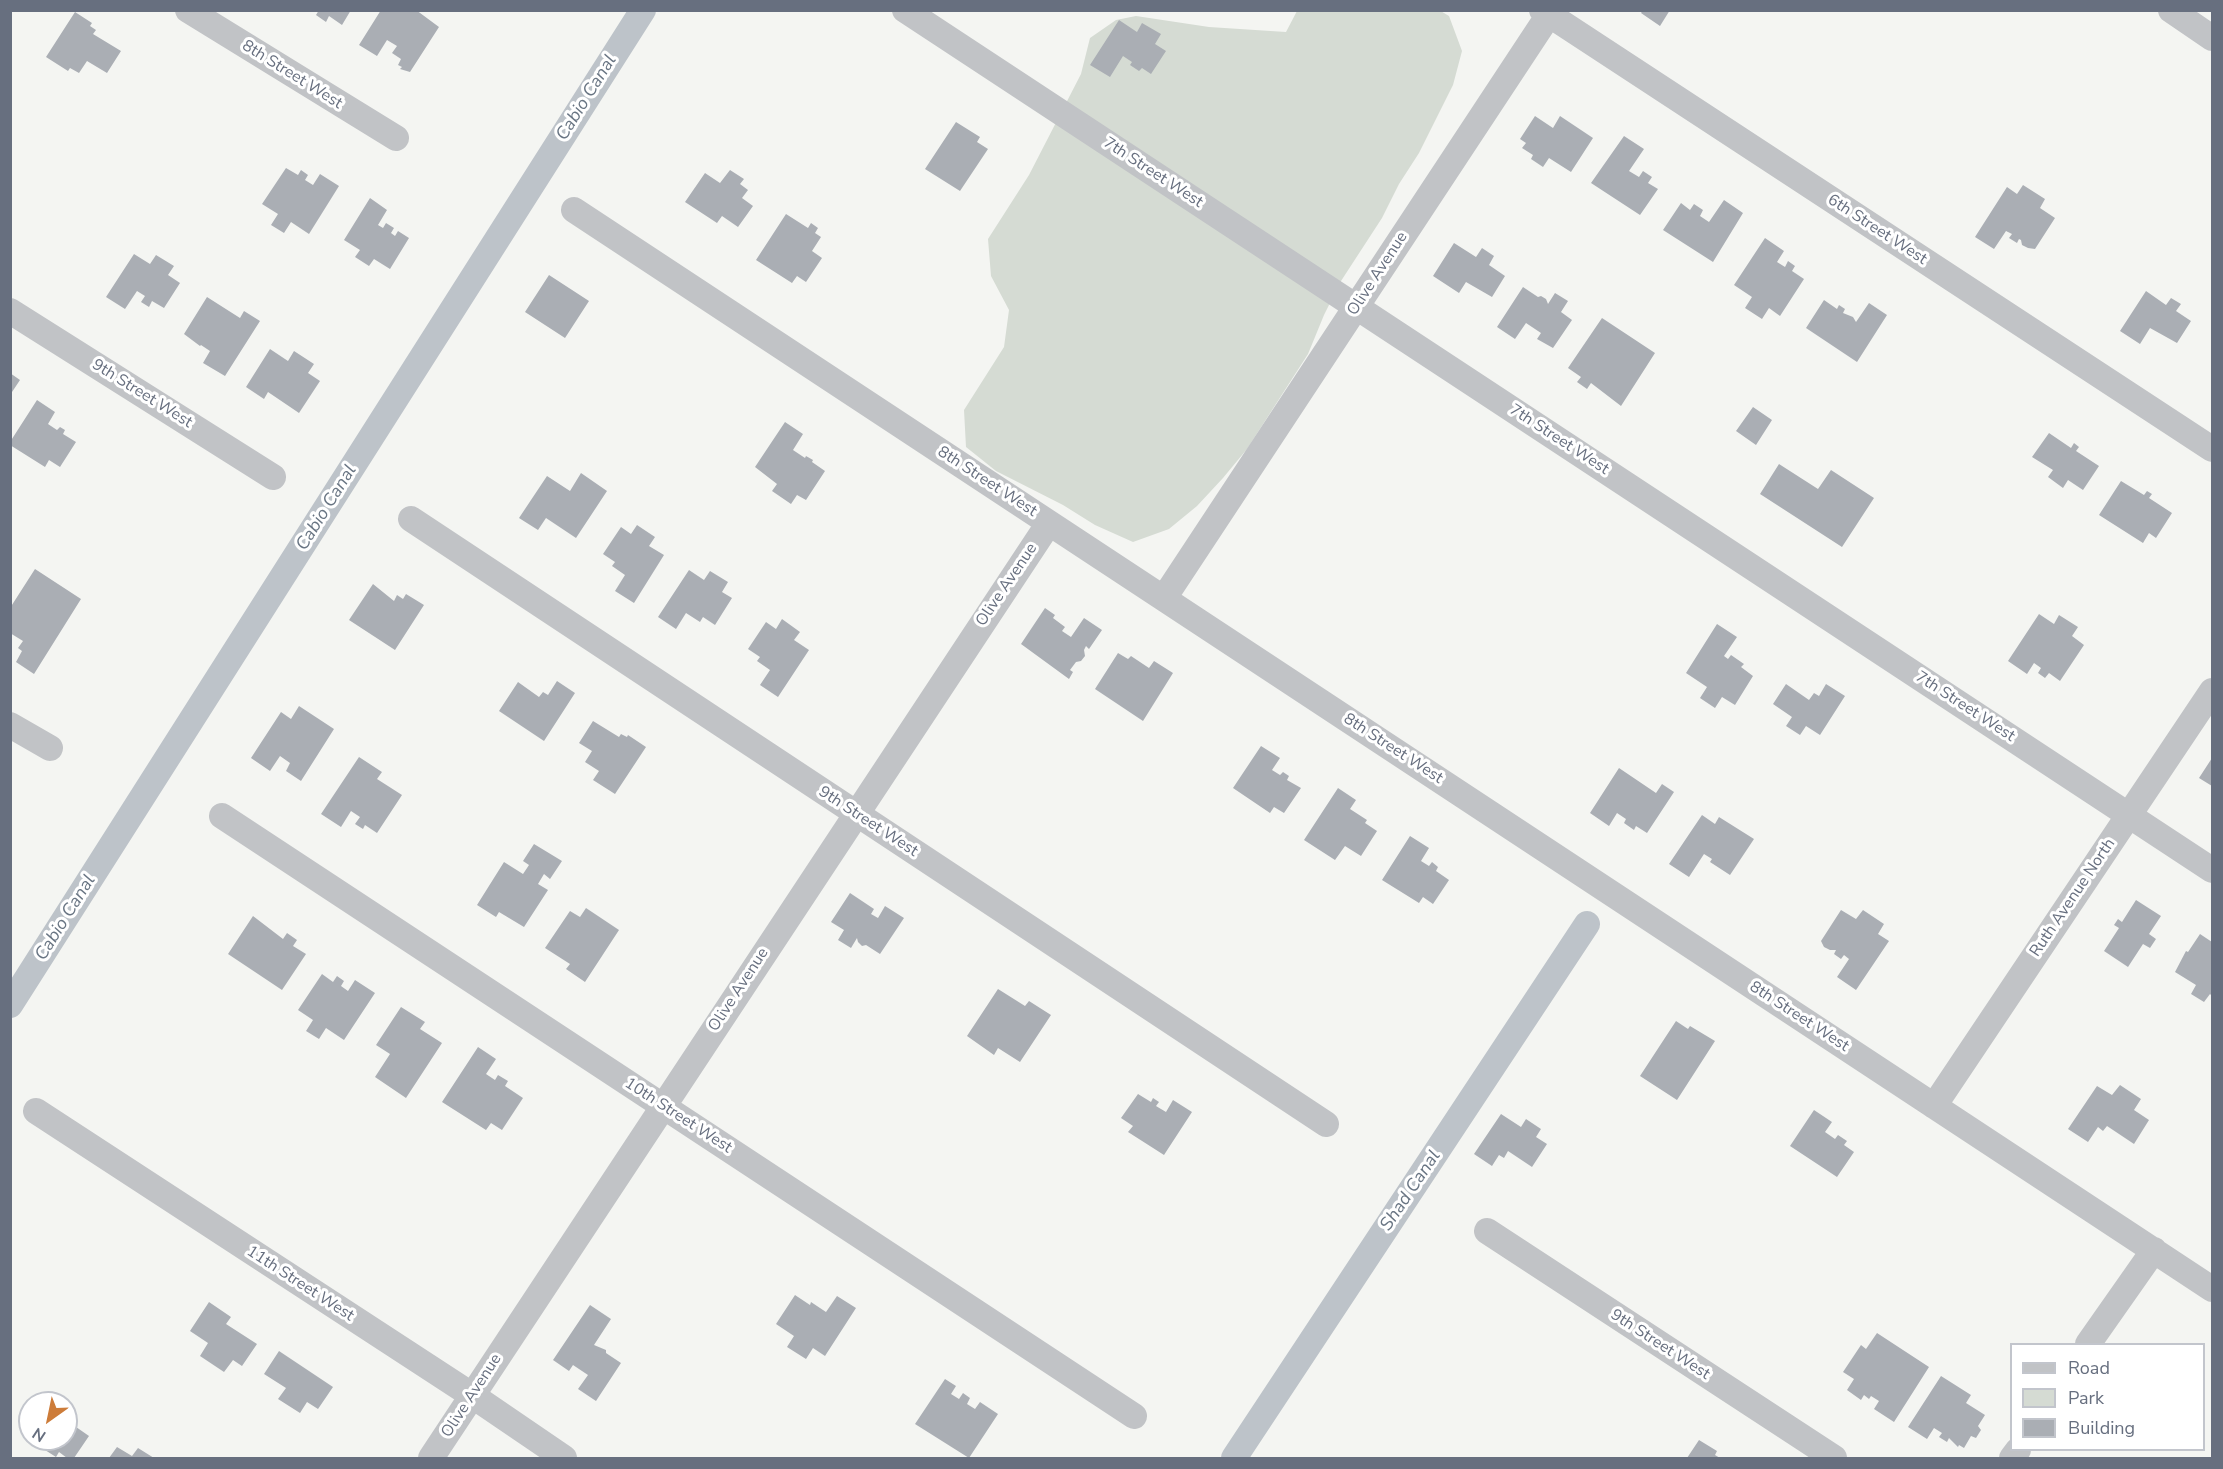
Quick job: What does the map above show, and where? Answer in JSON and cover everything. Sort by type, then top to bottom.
[{"type":"street","name":"8th Street West","points":[[188,10],[396,138]]},
{"type":"street","name":"7th Street West","points":[[905,10],[2212,870]]},
{"type":"street","points":[[2171,10],[2212,38]]},
{"type":"street","name":"Olive Avenue","points":[[1164,598],[1547,12]]},
{"type":"street","name":"6th Street West","points":[[1547,12],[2212,449]]},
{"type":"street","name":"8th Street West","points":[[573,210],[2212,1289]]},
{"type":"street","name":"9th Street West","points":[[10,311],[273,477]]},
{"type":"street","name":"9th Street West","points":[[411,519],[1326,1124]]},
{"type":"street","name":"Olive Avenue","points":[[431,1458],[1049,523]]},
{"type":"street","name":"Ruth Avenue North","points":[[1934,1106],[2212,691]]},
{"type":"street","points":[[10,725],[50,748]]},
{"type":"street","name":"10th Street West","points":[[222,816],[1134,1416]]},
{"type":"street","name":"11th Street West","points":[[36,1110],[564,1458]]},
{"type":"street","name":"9th Street West","points":[[1487,1231],[1834,1458]]},
{"type":"street","points":[[2089,1343],[2154,1250]]},
{"type":"green space","points":[[1439,10],[1449,16],[1462,51],[1453,85],[1419,153],[1399,184],[1382,218],[1341,281],[1308,354],[1247,449],[1197,506],[1169,529],[1133,542],[1095,525],[1063,505],[996,471],[966,447],[964,410],[1004,347],[1009,310],[991,276],[988,239],[1029,175],[1081,74],[1090,38],[1116,20],[1136,16],[1209,27],[1286,32],[1297,11]]},
{"type":"building","points":[[319,10],[351,10],[342,25],[329,16],[326,22],[316,15]]},
{"type":"building","points":[[381,10],[416,10],[439,27],[410,72],[400,69],[402,67],[398,65],[401,59],[392,53],[397,46],[387,40],[377,56],[359,45]]},
{"type":"building","points":[[1643,10],[1670,10],[1660,26],[1641,13]]},
{"type":"building","points":[[75,12],[92,23],[90,26],[96,30],[93,34],[121,51],[107,73],[87,61],[79,73],[70,68],[68,71],[46,57]]},
{"type":"building","points":[[1119,20],[1137,32],[1142,23],[1161,34],[1155,44],[1166,51],[1151,74],[1142,68],[1139,71],[1123,56],[1110,77],[1090,65]]},
{"type":"building","points":[[1535,116],[1553,128],[1560,116],[1593,138],[1571,172],[1549,158],[1543,167],[1531,159],[1533,155],[1522,148],[1526,143],[1520,139]]},
{"type":"building","points":[[956,122],[980,137],[977,142],[988,149],[960,191],[925,169]]},
{"type":"building","points":[[1624,136],[1644,149],[1629,171],[1639,177],[1643,171],[1652,177],[1648,183],[1658,189],[1640,215],[1591,183]]},
{"type":"building","points":[[286,168],[298,175],[301,170],[308,175],[305,180],[313,185],[320,174],[339,186],[309,234],[291,222],[284,233],[271,225],[278,214],[262,204]]},
{"type":"building","points":[[730,170],[744,179],[740,184],[748,190],[742,198],[753,206],[738,227],[722,216],[717,223],[685,202],[705,173],[720,183]]},
{"type":"building","points":[[2023,185],[2045,199],[2040,208],[2055,218],[2035,249],[2022,245],[2019,239],[2017,243],[2009,238],[2012,234],[2006,231],[1994,249],[1975,237],[2007,187],[2017,194]]},
{"type":"building","points":[[370,198],[387,210],[378,225],[383,228],[386,223],[394,228],[391,233],[395,236],[398,231],[409,238],[390,269],[374,259],[369,266],[355,257],[360,250],[344,240]]},
{"type":"building","points":[[1724,200],[1743,213],[1713,262],[1663,230],[1681,203],[1690,210],[1694,204],[1703,210],[1700,216],[1709,222]]},
{"type":"building","points":[[786,214],[808,228],[811,223],[818,228],[815,233],[821,237],[812,251],[822,258],[806,282],[797,276],[792,283],[756,260]]},
{"type":"building","points":[[1765,238],[1784,251],[1777,262],[1785,267],[1788,261],[1795,266],[1792,271],[1804,279],[1780,316],[1769,308],[1762,319],[1745,308],[1752,297],[1734,285]]},
{"type":"building","points":[[1454,243],[1476,257],[1482,248],[1494,256],[1489,265],[1505,276],[1492,297],[1466,282],[1459,293],[1433,276]]},
{"type":"building","points":[[134,254],[150,264],[156,255],[174,266],[168,275],[180,283],[164,308],[152,301],[149,307],[141,302],[145,296],[137,291],[125,309],[106,297]]},
{"type":"building","points":[[549,275],[589,301],[565,338],[525,312]]},
{"type":"building","points":[[1523,287],[1538,297],[1546,299],[1548,304],[1555,293],[1568,301],[1561,312],[1572,320],[1553,348],[1537,339],[1541,333],[1526,323],[1515,339],[1497,327]]},
{"type":"building","points":[[2146,291],[2166,305],[2171,298],[2181,304],[2176,311],[2191,321],[2177,343],[2150,328],[2140,344],[2120,331]]},
{"type":"building","points":[[207,297],[240,318],[244,311],[260,321],[225,376],[203,363],[210,351],[184,334]]},
{"type":"building","points":[[1824,300],[1837,309],[1839,305],[1845,309],[1843,313],[1853,317],[1856,322],[1869,303],[1887,315],[1857,362],[1806,328]]},
{"type":"building","points":[[1602,318],[1655,353],[1621,406],[1591,383],[1587,389],[1577,382],[1581,377],[1568,368]]},
{"type":"building","points":[[270,349],[288,361],[294,351],[314,364],[308,373],[320,381],[299,413],[268,392],[264,399],[246,387]]},
{"type":"building","points":[[10,373],[20,380],[10,395]]},
{"type":"building","points":[[37,400],[55,412],[48,424],[57,430],[60,427],[65,430],[63,434],[76,442],[60,467],[49,460],[45,467],[10,445]]},
{"type":"building","points":[[1753,407],[1772,420],[1756,445],[1736,431]]},
{"type":"building","points":[[785,422],[803,434],[793,450],[813,460],[812,462],[825,471],[806,500],[797,495],[791,504],[772,491],[777,484],[755,467]]},
{"type":"building","points":[[2049,433],[2071,448],[2074,443],[2079,447],[2076,451],[2099,466],[2083,490],[2068,480],[2063,488],[2048,477],[2053,470],[2032,457]]},
{"type":"building","points":[[1779,464],[1818,489],[1831,470],[1874,498],[1842,547],[1760,494]]},
{"type":"building","points":[[581,473],[607,491],[576,538],[546,518],[538,530],[519,518],[547,476],[570,491]]},
{"type":"building","points":[[2121,481],[2144,495],[2147,491],[2152,494],[2149,498],[2172,513],[2156,538],[2149,533],[2143,543],[2099,515]]},
{"type":"building","points":[[637,525],[655,537],[649,546],[664,555],[634,603],[615,591],[625,575],[612,566],[615,562],[603,554],[621,527],[631,534]]},
{"type":"building","points":[[35,569],[81,599],[34,674],[16,662],[22,651],[18,648],[23,641],[10,633],[10,608]]},
{"type":"building","points":[[689,570],[704,580],[710,571],[728,582],[722,592],[732,598],[715,625],[703,617],[700,622],[686,613],[676,629],[658,617]]},
{"type":"building","points":[[373,584],[394,601],[397,595],[403,599],[406,594],[424,605],[395,650],[349,620]]},
{"type":"building","points":[[1045,608],[1055,615],[1053,618],[1065,627],[1062,631],[1071,637],[1084,618],[1102,630],[1089,649],[1086,646],[1085,656],[1070,670],[1073,672],[1069,679],[1021,644]]},
{"type":"building","points":[[2039,614],[2054,624],[2059,615],[2078,627],[2072,636],[2084,645],[2060,681],[2049,673],[2045,678],[2038,673],[2041,668],[2034,663],[2027,674],[2008,661]]},
{"type":"building","points":[[782,619],[800,632],[794,640],[809,650],[778,697],[760,685],[770,670],[757,661],[760,657],[748,649],[766,622],[776,629]]},
{"type":"building","points":[[1717,624],[1737,637],[1724,656],[1728,659],[1731,655],[1744,664],[1741,667],[1753,676],[1735,705],[1722,697],[1715,708],[1700,698],[1707,687],[1686,673]]},
{"type":"building","points":[[1118,653],[1128,659],[1131,656],[1149,668],[1154,661],[1173,673],[1143,721],[1095,689]]},
{"type":"building","points":[[557,681],[575,693],[544,741],[499,711],[518,682],[539,697],[543,692],[548,695]]},
{"type":"building","points":[[1786,684],[1809,700],[1814,693],[1819,696],[1826,684],[1845,696],[1820,735],[1806,726],[1800,735],[1786,726],[1792,717],[1773,704]]},
{"type":"building","points":[[299,706],[334,729],[301,781],[286,771],[290,763],[280,756],[270,771],[251,758],[281,712],[291,719]]},
{"type":"building","points":[[593,721],[619,737],[621,734],[627,737],[628,735],[646,747],[615,794],[593,780],[599,771],[585,762],[592,751],[579,743]]},
{"type":"building","points":[[1261,746],[1280,758],[1272,770],[1280,775],[1283,772],[1289,776],[1287,780],[1301,788],[1284,813],[1274,807],[1270,813],[1233,788]]},
{"type":"building","points":[[359,757],[382,772],[377,779],[402,795],[377,833],[365,825],[363,829],[355,824],[360,817],[351,811],[341,827],[321,814]]},
{"type":"building","points":[[2212,758],[2212,786],[2199,778]]},
{"type":"building","points":[[1619,768],[1656,793],[1662,784],[1674,792],[1647,833],[1636,826],[1634,830],[1624,823],[1626,819],[1617,813],[1609,826],[1590,813]]},
{"type":"building","points":[[1338,788],[1356,800],[1350,809],[1367,820],[1365,823],[1377,831],[1361,856],[1345,846],[1335,860],[1304,840]]},
{"type":"building","points":[[1702,815],[1715,824],[1719,817],[1754,839],[1730,875],[1710,862],[1712,859],[1704,854],[1689,877],[1669,864]]},
{"type":"building","points":[[1410,836],[1429,848],[1421,861],[1429,866],[1432,862],[1438,867],[1436,871],[1449,880],[1433,904],[1423,897],[1419,903],[1382,880]]},
{"type":"building","points":[[534,844],[562,861],[550,879],[544,874],[538,884],[548,890],[524,927],[499,912],[496,917],[477,905],[504,862],[523,874],[529,865],[523,861]]},
{"type":"building","points":[[850,893],[874,909],[871,914],[878,918],[885,906],[904,918],[880,954],[866,945],[862,946],[857,938],[851,948],[838,940],[844,930],[831,922]]},
{"type":"building","points":[[2136,900],[2161,916],[2149,934],[2156,939],[2150,948],[2143,944],[2128,967],[2104,951],[2119,928],[2114,925],[2118,919],[2122,922]]},
{"type":"building","points":[[586,908],[619,930],[585,982],[566,969],[570,964],[545,948],[570,911],[580,917]]},
{"type":"building","points":[[1841,910],[1856,919],[1863,910],[1884,924],[1878,934],[1889,941],[1856,990],[1837,977],[1849,959],[1844,955],[1841,959],[1834,954],[1836,950],[1824,947],[1821,941]]},
{"type":"building","points":[[253,916],[283,939],[287,933],[297,940],[293,946],[306,954],[282,990],[228,954]]},
{"type":"building","points":[[2200,934],[2212,942],[2212,996],[2210,994],[2204,1002],[2191,994],[2196,985],[2175,972],[2186,951],[2188,952]]},
{"type":"building","points":[[322,974],[333,982],[337,976],[344,981],[341,986],[348,991],[355,980],[375,993],[344,1040],[326,1028],[319,1039],[306,1031],[313,1020],[298,1010]]},
{"type":"building","points":[[998,989],[1025,1006],[1029,1001],[1051,1015],[1020,1062],[998,1048],[994,1055],[967,1036]]},
{"type":"building","points":[[401,1007],[425,1022],[420,1029],[442,1043],[406,1098],[375,1077],[390,1054],[376,1045]]},
{"type":"building","points":[[1676,1021],[1688,1029],[1690,1026],[1715,1041],[1677,1100],[1640,1076]]},
{"type":"building","points":[[478,1047],[496,1059],[486,1074],[495,1080],[498,1075],[508,1081],[505,1086],[523,1098],[502,1130],[491,1123],[486,1130],[442,1102]]},
{"type":"building","points":[[2120,1085],[2141,1099],[2134,1110],[2149,1120],[2134,1144],[2107,1126],[2103,1131],[2098,1127],[2088,1142],[2068,1129],[2097,1086],[2112,1095]]},
{"type":"building","points":[[1138,1094],[1151,1102],[1153,1098],[1159,1102],[1156,1106],[1166,1112],[1173,1100],[1192,1112],[1164,1155],[1128,1132],[1133,1126],[1121,1118]]},
{"type":"building","points":[[1814,1110],[1832,1122],[1825,1132],[1835,1139],[1838,1135],[1847,1141],[1844,1145],[1854,1152],[1837,1177],[1790,1146]]},
{"type":"building","points":[[1501,1114],[1521,1127],[1526,1119],[1541,1129],[1536,1137],[1547,1144],[1532,1167],[1508,1151],[1504,1158],[1499,1155],[1492,1166],[1474,1154]]},
{"type":"building","points":[[795,1295],[826,1312],[837,1296],[856,1308],[825,1356],[813,1348],[806,1359],[787,1347],[794,1336],[776,1324]]},
{"type":"building","points":[[209,1302],[231,1317],[226,1324],[257,1344],[242,1366],[233,1360],[224,1372],[200,1356],[208,1343],[190,1331]]},
{"type":"building","points":[[590,1305],[611,1319],[594,1345],[606,1350],[606,1353],[621,1363],[596,1401],[578,1389],[588,1375],[573,1365],[569,1371],[553,1360]]},
{"type":"building","points":[[1877,1333],[1929,1367],[1894,1422],[1874,1409],[1879,1401],[1871,1396],[1869,1399],[1864,1395],[1861,1400],[1847,1390],[1854,1379],[1843,1372],[1861,1345],[1866,1349]]},
{"type":"building","points":[[279,1351],[333,1387],[318,1409],[307,1402],[300,1413],[278,1399],[286,1388],[264,1374]]},
{"type":"building","points":[[1941,1376],[1971,1395],[1966,1403],[1985,1415],[1978,1426],[1981,1430],[1976,1438],[1971,1436],[1964,1448],[1959,1445],[1958,1447],[1949,1438],[1947,1442],[1939,1437],[1942,1433],[1934,1428],[1927,1439],[1908,1427]]},
{"type":"building","points":[[945,1379],[956,1386],[951,1394],[959,1399],[963,1393],[970,1398],[967,1404],[975,1409],[980,1402],[998,1414],[969,1458],[915,1424]]},
{"type":"building","points":[[78,1428],[89,1436],[74,1458],[67,1458],[59,1452],[56,1457],[47,1451],[78,1451]]},
{"type":"building","points":[[1699,1440],[1717,1451],[1715,1455],[1720,1458],[1687,1458]]},
{"type":"building","points":[[117,1447],[132,1456],[138,1448],[154,1458],[109,1458]]},
{"type":"waterway","name":"Cabio Canal","points":[[10,1005],[643,10]]},
{"type":"waterway","name":"Shad Canal","points":[[1234,1458],[1587,924]]}]
